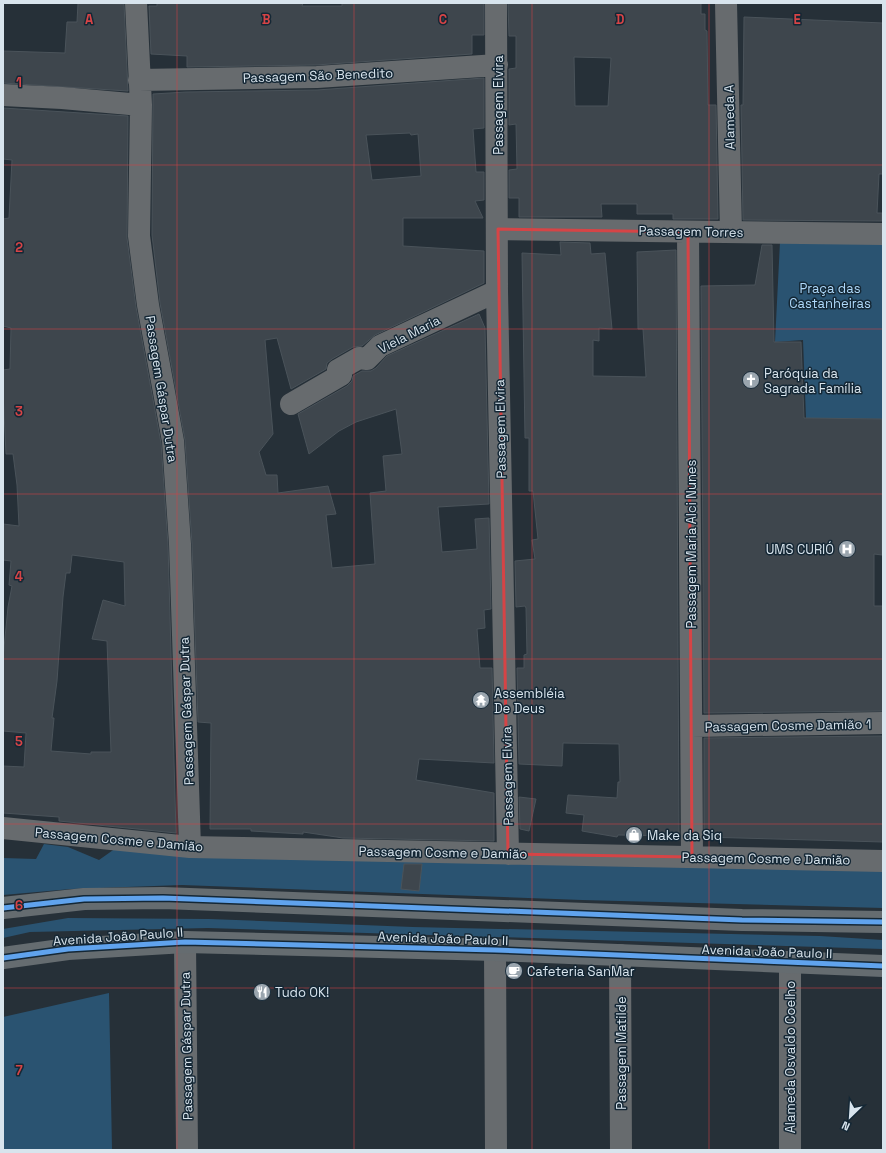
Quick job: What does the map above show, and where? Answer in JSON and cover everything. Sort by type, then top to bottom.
[{"type":"main road","points":[[3,908],[84,899],[162,898],[742,920],[883,922]]},
{"type":"main road","name":"Avenida João Paulo II","points":[[3,958],[68,949],[185,942],[495,950],[883,966]]},
{"type":"street","name":"Passagem Gáspar Dutra","points":[[136,3],[141,105],[139,236],[148,305],[173,441],[180,544],[190,847]]},
{"type":"street","name":"Passagem Elvira","points":[[496,3],[498,228],[497,291],[508,854]]},
{"type":"street","name":"Alameda A","points":[[726,3],[731,232]]},
{"type":"street","name":"Passagem São Benedito","points":[[139,80],[317,77],[497,65]]},
{"type":"street","points":[[3,95],[62,98],[141,105]]},
{"type":"street","name":"Passagem Torres","points":[[498,228],[883,234]]},
{"type":"street","name":"Passagem Maria Alci Nunes","points":[[688,232],[692,857]]},
{"type":"street","name":"Viela Maria","points":[[291,404],[341,375],[338,370],[359,358],[367,359],[380,346],[497,291]]},
{"type":"street","name":"Passagem Cosme Damião 1","points":[[692,726],[883,723]]},
{"type":"street","name":"Passagem Cosme e Damião","points":[[3,828],[190,847],[883,861]]},
{"type":"street","name":"Passagem Gáspar Dutra","points":[[185,942],[187,1150]]},
{"type":"street","points":[[495,950],[496,1150]]},
{"type":"street","name":"Passagem Matilde","points":[[620,955],[621,1150]]},
{"type":"street","name":"Alameda Osvaldo Coelho","points":[[790,963],[790,1150]]},
{"type":"highlighted area","points":[[498,229],[688,232],[692,857],[508,854]]},
{"type":"green space","name":"Praça das Castanheiras","points":[[780,242],[883,242],[883,419],[806,418],[803,340],[775,342]]},
{"type":"green space","points":[[44,844],[68,847],[99,860],[116,848],[883,868],[883,908],[582,900],[182,885],[71,889],[3,895],[3,858],[36,859]]},
{"type":"green space","points":[[68,918],[209,919],[413,927],[820,936],[883,940],[883,949],[208,928],[30,932],[3,938],[3,929]]},
{"type":"green space","points":[[109,993],[112,1150],[3,1150],[3,1017]]},
{"type":"building","points":[[78,3],[124,4],[128,91],[3,83],[3,51],[65,53],[67,22],[77,22]]},
{"type":"building","points":[[157,3],[303,3],[302,6],[342,6],[342,3],[484,3],[484,35],[472,35],[472,54],[316,65],[187,67],[187,56],[151,54],[149,6],[157,6]]},
{"type":"building","points":[[508,3],[701,3],[701,14],[705,14],[705,30],[707,31],[708,105],[716,105],[718,219],[673,219],[673,214],[637,214],[637,204],[601,204],[602,217],[519,217],[519,198],[509,198],[509,170],[517,169],[516,124],[509,125],[509,69],[516,68],[516,36],[509,36]],"holes":[[[574,57],[611,58],[608,106],[575,106]]]},
{"type":"building","points":[[744,17],[883,23],[883,174],[879,174],[877,213],[882,213],[882,221],[743,220],[741,105],[743,105]]},
{"type":"building","points":[[484,78],[484,128],[473,129],[476,172],[484,172],[484,200],[475,201],[483,218],[403,218],[403,246],[484,251],[484,283],[375,335],[362,346],[353,347],[327,363],[326,369],[291,389],[277,338],[265,340],[273,434],[259,452],[266,475],[277,475],[278,493],[328,486],[336,514],[326,515],[332,568],[375,564],[370,493],[386,491],[383,456],[402,454],[396,409],[356,422],[339,431],[309,454],[298,414],[347,386],[352,381],[353,376],[362,371],[371,371],[376,368],[387,356],[479,314],[485,328],[489,504],[438,507],[442,552],[477,549],[475,519],[489,518],[491,609],[484,610],[485,628],[477,629],[480,668],[492,668],[494,763],[419,759],[416,780],[494,793],[494,841],[343,838],[303,832],[303,834],[251,831],[251,829],[210,829],[211,723],[198,722],[192,544],[185,440],[160,303],[152,235],[153,94],[317,90]],"holes":[[[410,133],[411,135],[418,134],[421,176],[372,180],[366,135]]]},
{"type":"building","points":[[3,108],[128,116],[127,238],[136,307],[161,443],[168,545],[176,833],[59,821],[59,817],[3,813],[3,766],[24,767],[26,733],[3,731],[3,658],[8,607],[12,586],[9,585],[11,561],[3,560],[3,524],[19,526],[17,485],[13,454],[6,454],[3,392],[3,370],[10,369],[11,328],[3,326],[3,219],[9,218],[12,160],[3,159]],"holes":[[[72,555],[124,562],[125,606],[103,600],[92,639],[107,641],[111,752],[91,752],[91,754],[51,751],[54,718],[52,718],[57,681],[63,597],[66,573],[70,573]]]},
{"type":"building","points":[[560,242],[590,243],[591,254],[605,253],[612,329],[599,328],[599,341],[593,340],[593,376],[646,377],[643,329],[638,329],[637,252],[676,250],[679,836],[618,835],[617,837],[582,831],[584,815],[566,813],[568,795],[617,798],[618,782],[620,782],[619,744],[563,743],[562,766],[519,764],[517,668],[524,668],[524,655],[527,654],[526,608],[525,606],[516,607],[515,561],[535,559],[532,540],[538,539],[533,491],[529,491],[529,438],[525,438],[522,253],[561,255]]},
{"type":"building","points":[[762,245],[772,245],[774,342],[801,342],[804,418],[882,419],[882,555],[874,554],[874,606],[883,606],[883,711],[704,713],[701,286],[755,285]]},
{"type":"building","points":[[883,736],[883,842],[704,837],[704,738]]},
{"type":"building","points":[[519,797],[536,799],[529,831],[520,829]]},
{"type":"building","points":[[404,864],[422,864],[419,891],[401,889]]},
{"type":"cycle path","points":[[3,908],[84,899],[163,898],[742,920],[883,922]]},
{"type":"cycle path","points":[[3,958],[68,949],[185,942],[495,950],[883,966]]},
{"type":"place","name":"Paróquia da Sagrada Família","points":[[751,380]]},
{"type":"place","name":"UMS CURIÓ","points":[[847,549]]},
{"type":"place","name":"Assembléia De Deus","points":[[481,700]]},
{"type":"place","name":"Make da Siq","points":[[634,835]]},
{"type":"place","name":"Cafeteria SanMar","points":[[514,971]]},
{"type":"place","name":"Tudo OK!","points":[[262,992]]}]
